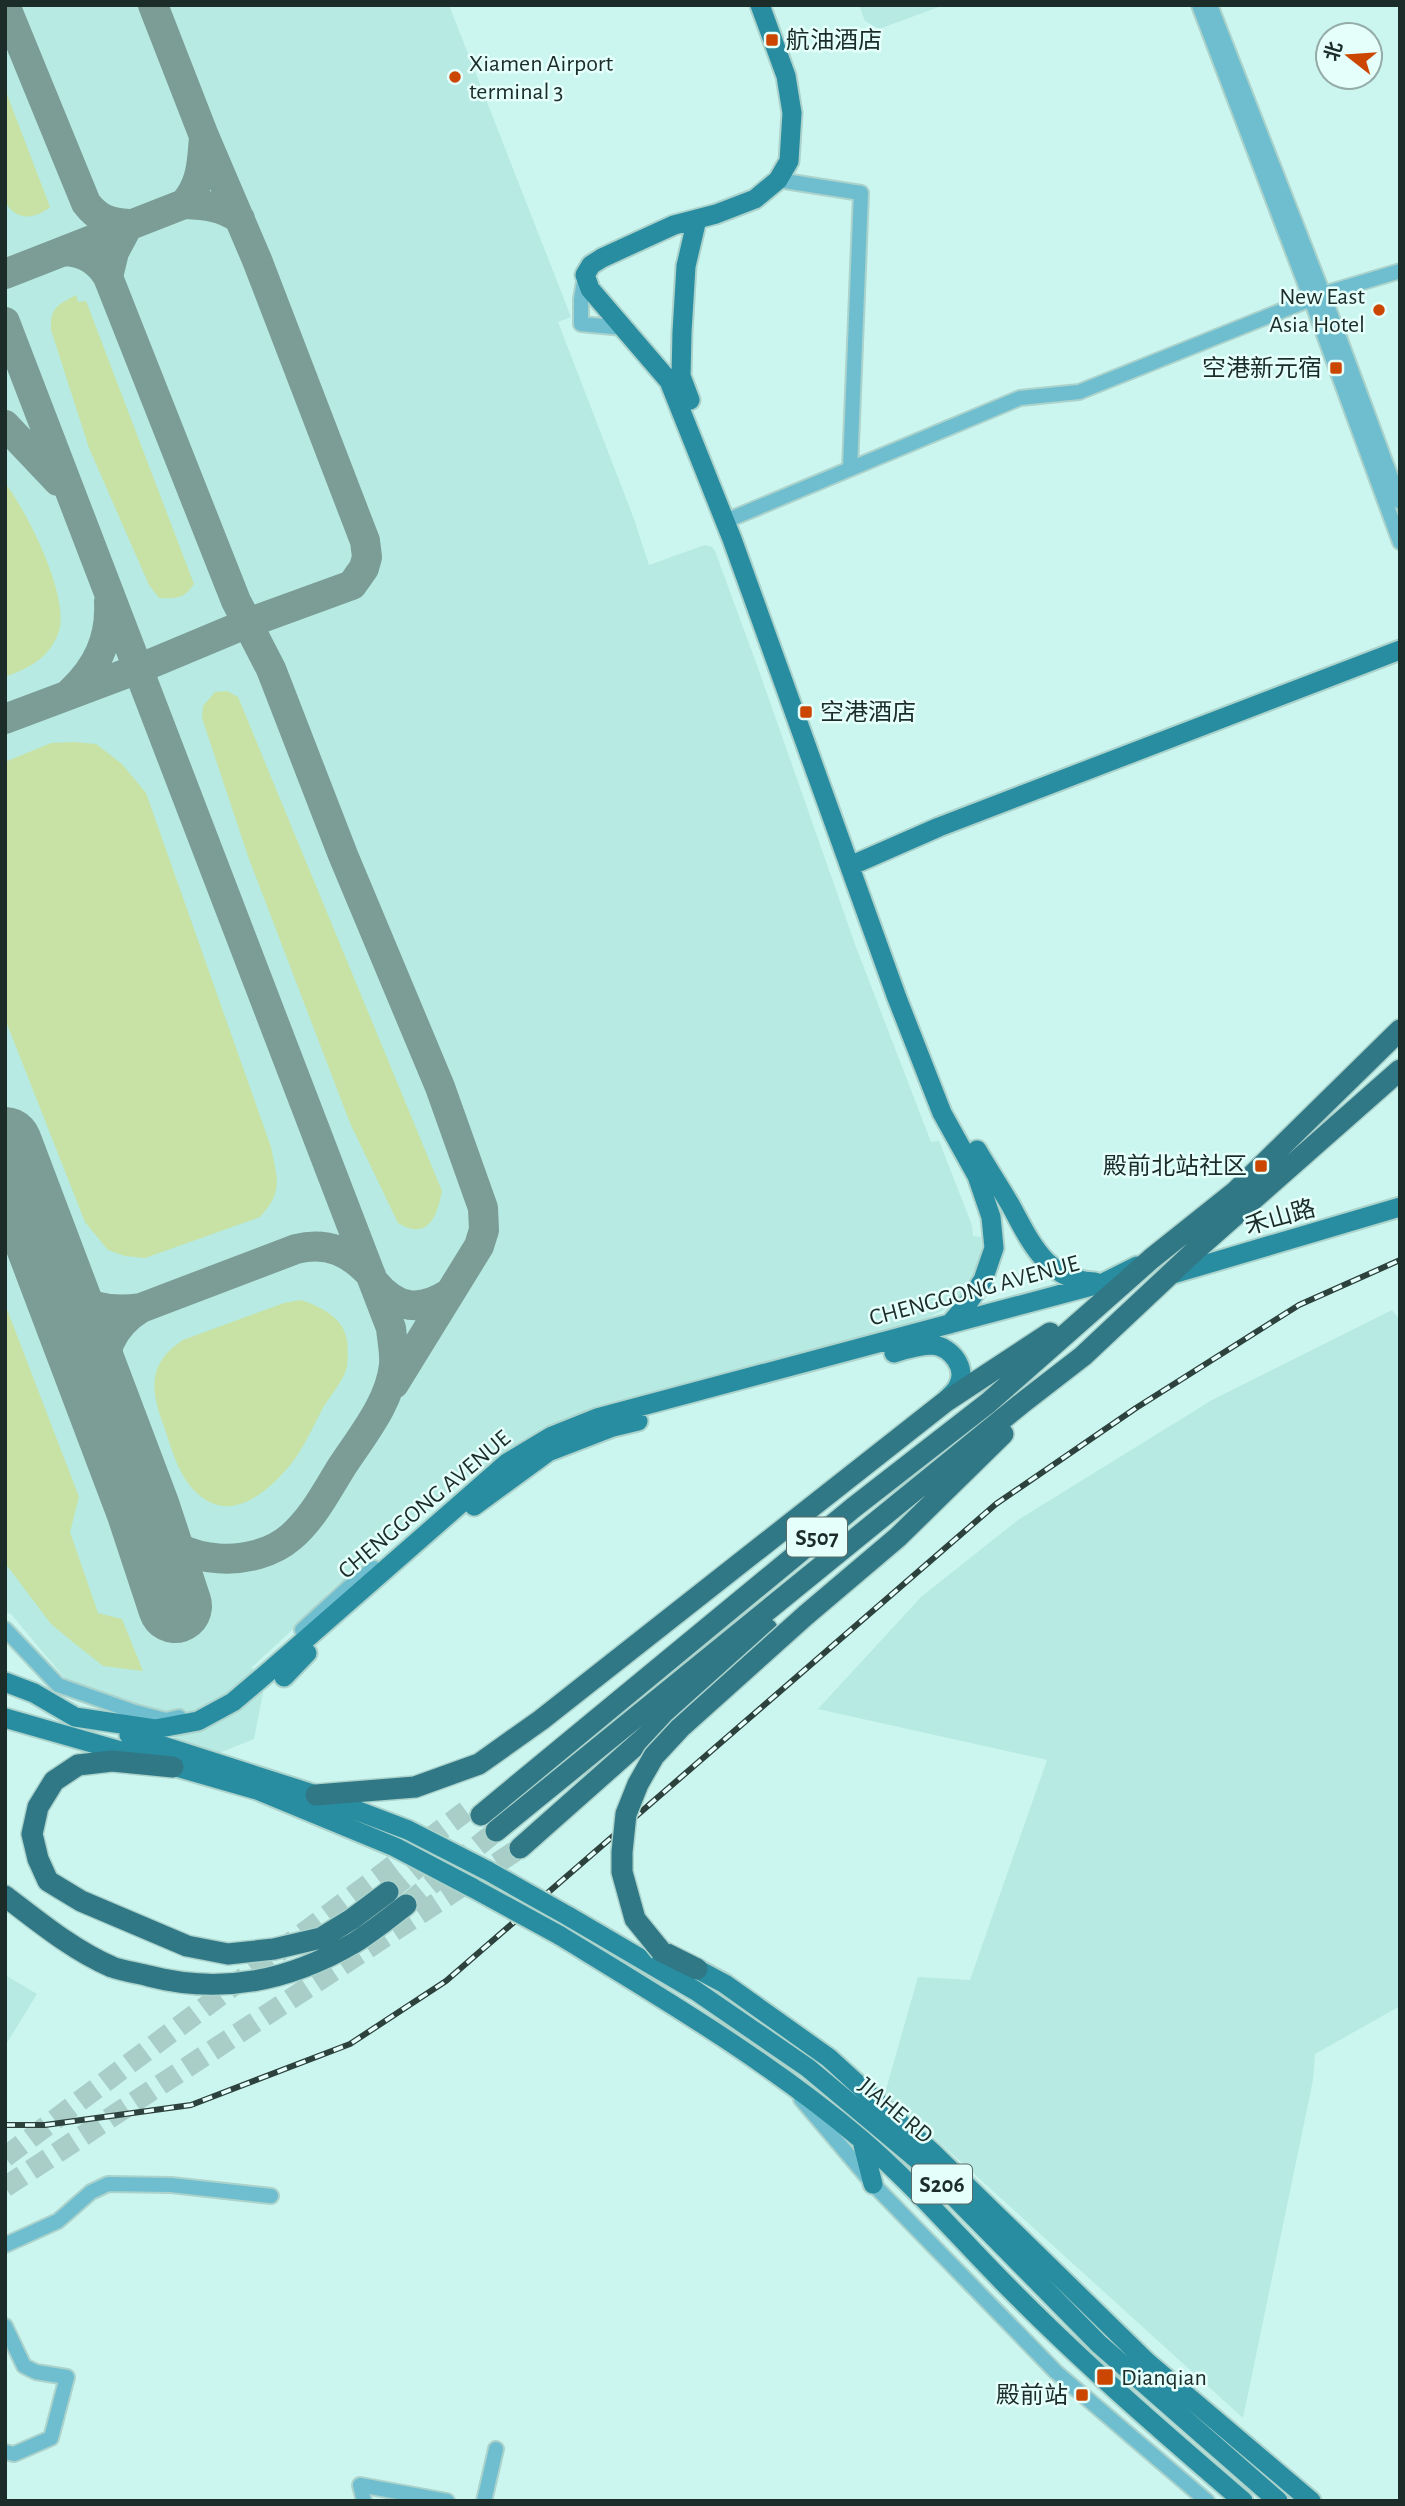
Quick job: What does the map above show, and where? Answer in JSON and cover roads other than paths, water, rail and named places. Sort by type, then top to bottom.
[{"type":"highway","name":"CHENGGONG AVENUE","points":[[316,1795],[415,1787],[479,1764],[541,1720],[945,1402],[1151,1259],[1235,1192],[1400,1030]]},
{"type":"highway","name":"S507","points":[[520,1848],[1021,1404],[1083,1356],[1198,1248],[1400,1070]]},
{"type":"highway","name":"CHENGGONG AVENUE","points":[[473,1813],[988,1403],[1108,1287]]},
{"type":"highway","points":[[697,1969],[657,1958],[635,1919],[622,1872],[626,1814],[638,1784],[654,1756],[680,1728],[898,1537],[1083,1356]]},
{"type":"highway","points":[[495,1831],[1021,1404]]},
{"type":"highway","points":[[173,1767],[112,1760],[78,1765],[54,1781],[38,1807],[32,1834],[38,1859],[48,1881],[81,1901],[164,1937],[187,1946],[228,1954],[274,1949],[321,1938],[388,1892]]},
{"type":"highway","points":[[5,1896],[60,1937],[113,1967],[172,1982],[218,1986],[284,1976],[356,1942],[406,1905]]},
{"type":"main road","points":[[760,5],[786,76],[792,113],[789,160],[778,180],[755,199],[674,225],[602,258],[591,265],[585,275],[590,289],[669,381],[952,1110],[1010,1204],[1032,1247],[1051,1267],[1077,1282],[1108,1287]]},
{"type":"main road","points":[[697,219],[686,266],[681,376],[735,517],[855,863],[897,998],[942,1113],[977,1176],[992,1217],[994,1248],[983,1280],[950,1324]]},
{"type":"main road","points":[[855,863],[939,827],[1400,650]]},
{"type":"main road","name":"禾山路","points":[[1173,1274],[1400,1207]]},
{"type":"main road","name":"CHENGGONG AVENUE","points":[[5,1682],[33,1693],[75,1717],[155,1729],[198,1721],[233,1702],[506,1463],[552,1436],[597,1418],[1031,1301],[1108,1287]]},
{"type":"main road","name":"CHENGGONG AVENUE","points":[[284,1678],[302,1658],[461,1515],[548,1452],[614,1427],[915,1347],[932,1345],[946,1348],[955,1357],[960,1370],[960,1384],[945,1402]]},
{"type":"main road","points":[[5,1692],[75,1717]]},
{"type":"main road","name":"JIAHE RD","points":[[75,1717],[316,1795],[408,1830],[568,1916],[657,1958],[696,1991],[808,2068],[919,2161],[1100,2344],[1278,2501]]},
{"type":"main road","name":"JIAHE RD","points":[[5,1718],[257,1790],[395,1847],[559,1935],[694,2018],[786,2082],[862,2140],[918,2193],[1076,2355],[1242,2501]]},
{"type":"main road","points":[[697,1969],[725,1984],[835,2064],[943,2162],[1147,2362],[1311,2501]]},
{"type":"main road","points":[[835,2064],[842,2096]]},
{"type":"main road","points":[[862,2140],[873,2184]]},
{"type":"street","points":[[1199,5],[1400,502]]},
{"type":"street","points":[[1210,5],[1317,297],[1400,542]]},
{"type":"street","points":[[778,180],[861,193],[850,469]]},
{"type":"street","points":[[735,517],[1020,398],[1079,393],[1317,297],[1400,271]]},
{"type":"street","points":[[585,275],[581,324],[623,328]]},
{"type":"street","points":[[5,1629],[58,1685],[166,1720],[203,1712],[235,1692],[349,1587],[440,1520]]},
{"type":"street","points":[[786,2082],[873,2184],[1056,2372],[1208,2501]]},
{"type":"street","points":[[5,2245],[58,2221],[91,2192],[108,2184],[171,2185],[271,2196]]},
{"type":"street","points":[[5,2326],[23,2366],[36,2372],[67,2377],[51,2438],[14,2454],[5,2452]]},
{"type":"street","points":[[485,2501],[496,2449]]},
{"type":"street","points":[[364,2501],[360,2485],[447,2501]]},
{"type":"tunnel","points":[[5,2157],[466,1811]]},
{"type":"tunnel","points":[[406,1905],[496,1831]]},
{"type":"tunnel","points":[[5,2187],[520,1848]]},
{"type":"tunnel","points":[[388,1892],[436,1852]]},
{"type":"railway","points":[[5,2125],[45,2125],[191,2105],[350,2044],[446,1981],[996,1504],[1136,1408],[1299,1305],[1400,1260]]},
{"type":"place","name":"航油酒店","points":[[772,40]]},
{"type":"place","name":"Xiamen Airport terminal 3","points":[[455,77]]},
{"type":"place","name":"New East Asia Hotel","points":[[1379,310]]},
{"type":"place","name":"空港新元宿","points":[[1336,368]]},
{"type":"place","name":"空港酒店","points":[[806,712]]},
{"type":"place","name":"殿前北站社区","points":[[1261,1166]]},
{"type":"place","name":"Dianqian","points":[[1105,2377]]},
{"type":"place","name":"殿前站","points":[[1082,2395]]}]
